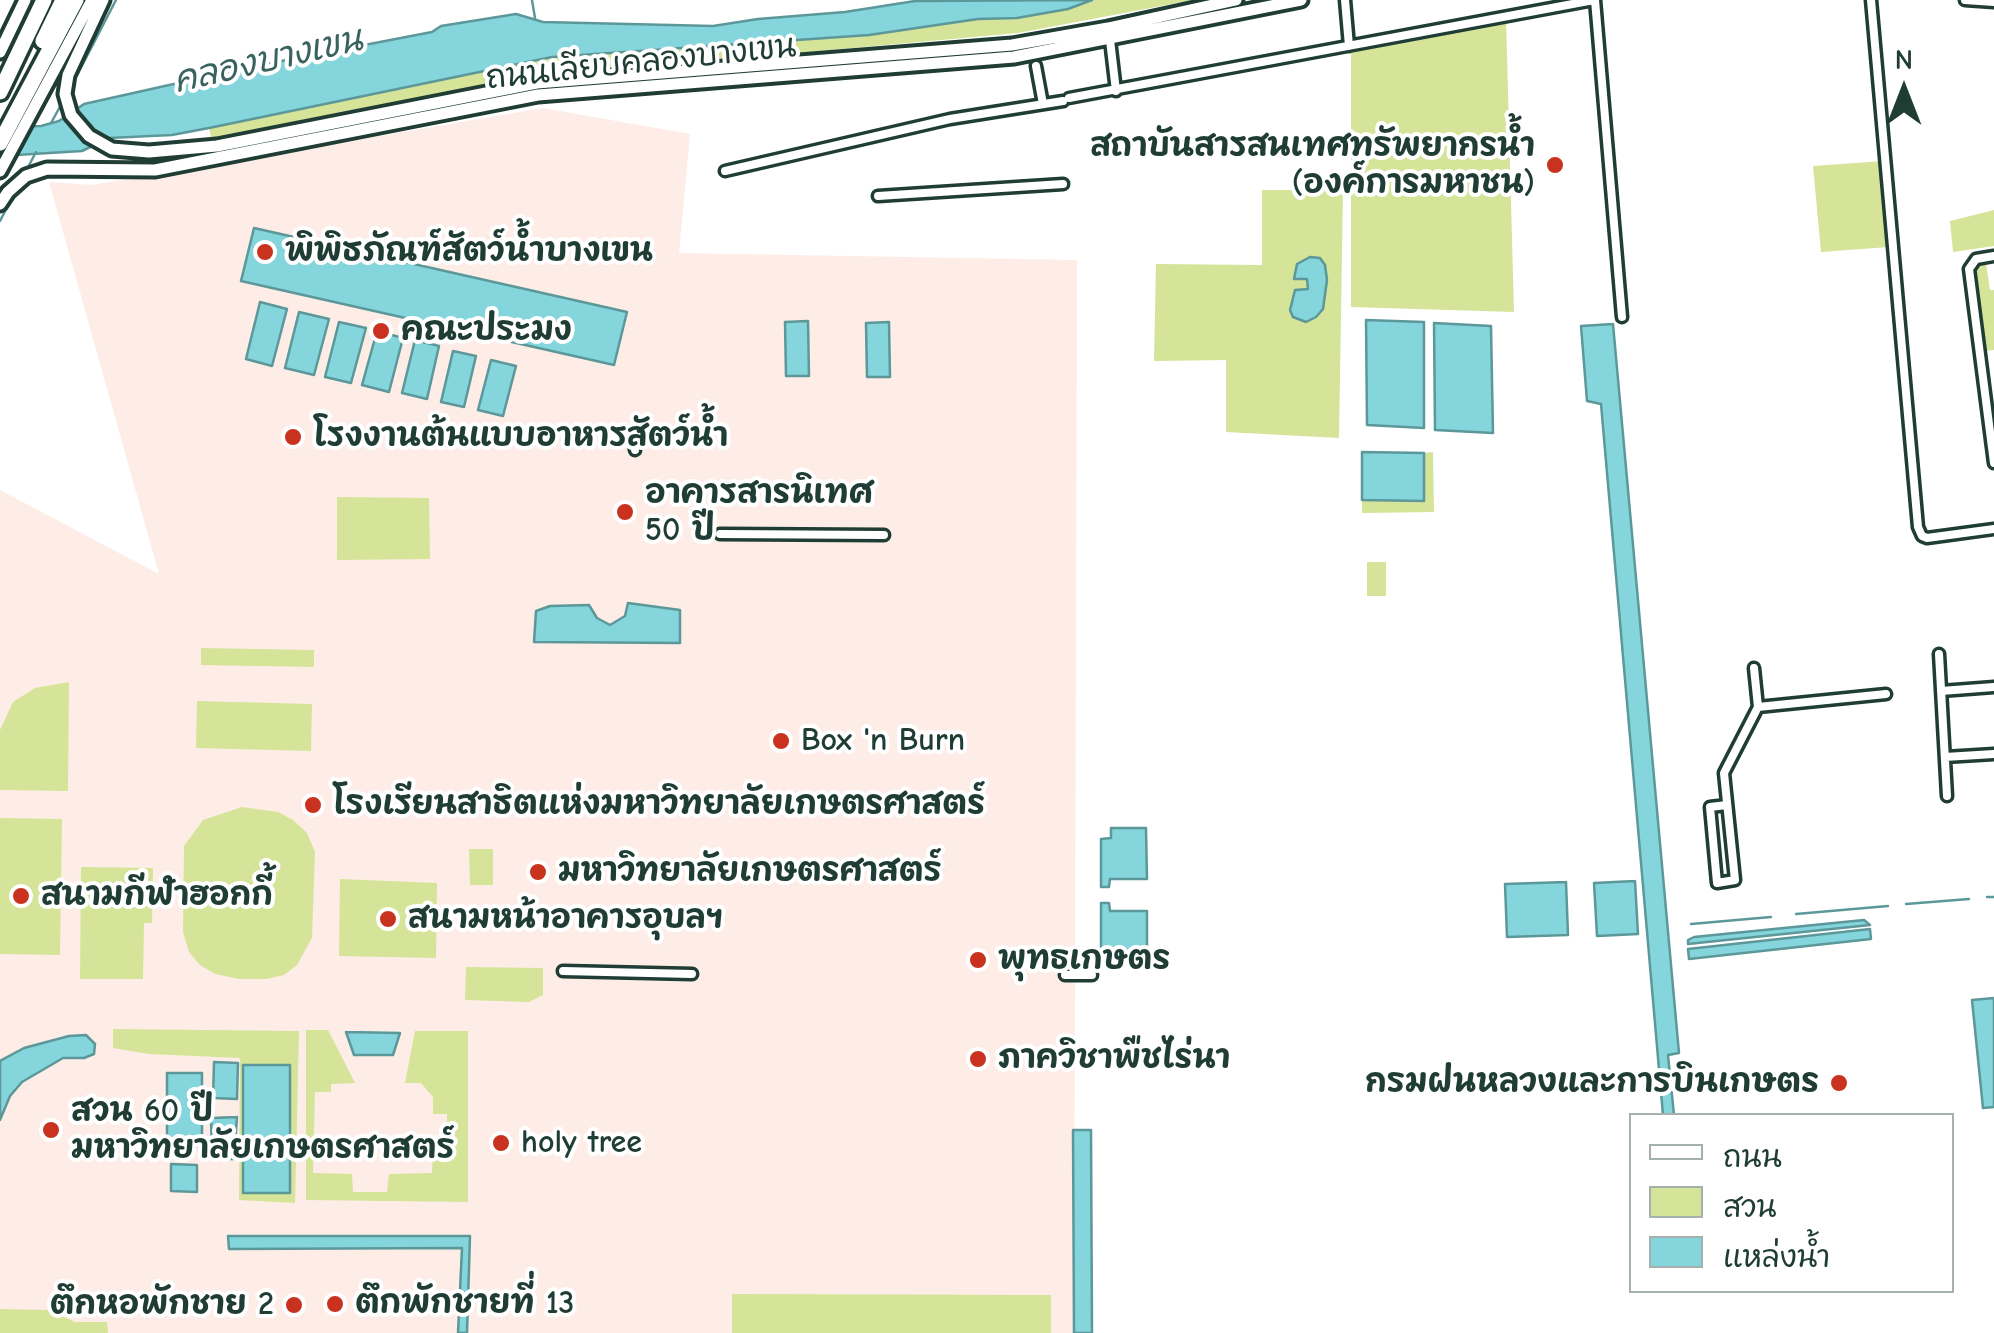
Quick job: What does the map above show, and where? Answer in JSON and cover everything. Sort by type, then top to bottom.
[{"type":"highway","points":[[0,78],[36,0]]},
{"type":"highway","points":[[0,92],[44,0]]},
{"type":"highway","points":[[13,122],[63,0]]},
{"type":"highway","points":[[0,143],[76,0]]},
{"type":"main road","points":[[0,52],[25,0]]},
{"type":"main road","points":[[0,171],[13,122],[92,0]]},
{"type":"main road","name":"ถนนเลียบคลองบางเขน","points":[[103,0],[79,46],[65,94],[71,115],[89,136],[112,149],[148,152],[217,146],[536,83],[1012,45],[1236,0]]},
{"type":"main road","name":"ถนนเลียบคลองบางเขน","points":[[0,204],[26,176],[47,168],[155,170],[538,95],[1014,57],[1301,0]]},
{"type":"street","points":[[1345,0],[1348,46]]},
{"type":"street","points":[[726,171],[950,119],[1595,0],[1622,317]]},
{"type":"street","points":[[1871,0],[1887,200],[1922,536],[1935,538],[1994,529]]},
{"type":"street","points":[[1964,0],[1994,2]]},
{"type":"street","points":[[1110,40],[1116,91]]},
{"type":"street","points":[[1036,66],[1043,104]]},
{"type":"street","points":[[878,196],[1063,184]]},
{"type":"street","points":[[1994,256],[1976,259],[1969,269],[1994,462]]},
{"type":"street","points":[[634,438],[635,450]]},
{"type":"street","points":[[720,534],[884,535]]},
{"type":"street","points":[[1939,654],[1947,796]]},
{"type":"street","points":[[1727,805],[1710,807],[1717,883],[1735,880],[1724,773],[1758,706],[1754,668]]},
{"type":"street","points":[[1941,691],[1994,688]]},
{"type":"street","points":[[1758,706],[1886,694]]},
{"type":"street","points":[[1944,757],[1994,754]]},
{"type":"street","points":[[563,971],[692,974]]},
{"type":"street","points":[[1070,975],[1092,975]]},
{"type":"shaded area","name":"มหาวิทยาลัยเกษตรศาสตร์","points":[[543,108],[690,134],[679,253],[1077,260],[1074,1333],[0,1333],[0,490],[159,574],[49,182],[92,185]]},
{"type":"green space","points":[[1092,0],[1193,0],[1018,33],[611,70],[512,83],[212,142],[209,128],[552,57],[869,35],[978,19],[1017,18],[1068,9]]},
{"type":"green space","points":[[1506,18],[1514,312],[1351,307],[1351,46]]},
{"type":"green space","points":[[1884,161],[1889,247],[1821,252],[1813,166]]},
{"type":"green space","points":[[1262,190],[1343,190],[1339,438],[1226,432],[1226,360],[1154,361],[1156,264],[1262,265]]},
{"type":"green space","points":[[1994,210],[1994,246],[1953,252],[1950,221]]},
{"type":"green space","points":[[1986,263],[1990,290],[1994,290],[1994,350],[1986,351],[1974,265]]},
{"type":"green space","points":[[1433,452],[1434,512],[1362,513],[1362,500],[1424,501],[1424,453]]},
{"type":"green space","points":[[337,497],[429,498],[430,559],[337,560]]},
{"type":"green space","points":[[1367,562],[1386,562],[1386,596],[1367,596]]},
{"type":"green space","points":[[201,648],[314,650],[314,667],[201,665]]},
{"type":"green space","points":[[69,682],[68,791],[0,790],[0,730],[13,702],[35,688]]},
{"type":"green space","points":[[197,701],[312,704],[311,751],[196,748]]},
{"type":"green space","points":[[242,807],[278,812],[293,820],[307,833],[315,852],[312,938],[297,965],[284,975],[266,979],[215,974],[189,952],[183,932],[184,846],[203,820]]},
{"type":"green space","points":[[0,818],[62,819],[60,955],[0,954]]},
{"type":"green space","points":[[469,849],[493,849],[493,885],[470,885]]},
{"type":"green space","points":[[81,867],[153,868],[152,923],[144,923],[143,979],[80,979]]},
{"type":"green space","name":"สนามหน้าอาคารอุบลฯ","points":[[340,879],[437,883],[436,958],[339,956]]},
{"type":"green space","points":[[466,967],[543,968],[543,995],[529,1002],[465,1000]]},
{"type":"green space","points":[[113,1029],[299,1031],[295,1203],[239,1200],[240,1058],[149,1054],[113,1048]]},
{"type":"green space","points":[[306,1030],[328,1030],[355,1083],[331,1084],[331,1092],[315,1092],[313,1173],[352,1174],[353,1192],[387,1192],[389,1174],[432,1173],[433,1151],[447,1151],[447,1114],[433,1114],[433,1097],[421,1083],[405,1083],[415,1031],[468,1031],[468,1202],[306,1200]]},
{"type":"green space","points":[[732,1294],[1051,1295],[1051,1333],[732,1333]]},
{"type":"green space","points":[[0,1309],[49,1310],[75,1322],[107,1322],[108,1333],[0,1333]]},
{"type":"water","points":[[1092,0],[1068,9],[1017,18],[978,19],[869,35],[552,57],[172,135],[109,138],[82,151],[0,156],[0,127],[41,126],[59,121],[84,104],[432,32],[441,26],[516,14],[543,22],[713,26],[915,1]]},
{"type":"water","points":[[254,228],[627,312],[614,365],[241,281]]},
{"type":"water","points":[[1310,257],[1320,258],[1327,280],[1323,309],[1306,322],[1293,317],[1290,310],[1295,290],[1308,289],[1307,279],[1294,279],[1297,264]]},
{"type":"water","points":[[260,302],[287,309],[272,366],[246,359]]},
{"type":"water","points":[[299,312],[329,319],[314,375],[285,368]]},
{"type":"water","points":[[1366,320],[1424,322],[1424,428],[1367,425]]},
{"type":"water","points":[[808,321],[809,376],[786,376],[785,322]]},
{"type":"water","points":[[339,322],[366,328],[351,383],[325,377]]},
{"type":"water","points":[[889,322],[890,377],[867,377],[866,323]]},
{"type":"water","points":[[1434,323],[1491,326],[1493,433],[1435,430]]},
{"type":"water","points":[[1613,324],[1679,1053],[1668,1055],[1674,1113],[1663,1113],[1601,404],[1587,401],[1581,326]]},
{"type":"water","points":[[377,331],[403,338],[389,392],[362,385]]},
{"type":"water","points":[[415,340],[439,346],[427,399],[402,393]]},
{"type":"water","points":[[453,351],[476,356],[464,407],[441,402]]},
{"type":"water","points":[[491,360],[516,366],[503,416],[478,410]]},
{"type":"water","points":[[1362,452],[1424,453],[1424,501],[1362,500]]},
{"type":"water","points":[[628,603],[680,610],[680,643],[534,642],[536,611],[550,606],[589,605],[597,618],[610,625],[625,616]]},
{"type":"water","points":[[1111,828],[1146,828],[1147,879],[1110,879],[1109,887],[1101,887],[1101,839],[1111,838]]},
{"type":"water","points":[[1635,881],[1638,934],[1597,936],[1594,883]]},
{"type":"water","points":[[1566,882],[1568,935],[1507,937],[1505,884]]},
{"type":"water","points":[[1101,903],[1109,903],[1110,911],[1147,911],[1147,963],[1112,963],[1111,952],[1101,952]]},
{"type":"water","points":[[1864,920],[1870,925],[1688,944],[1694,937]]},
{"type":"water","points":[[1870,929],[1871,939],[1689,959],[1688,949]]},
{"type":"water","points":[[1994,998],[1994,1107],[1983,1108],[1972,1000]]},
{"type":"water","points":[[346,1032],[400,1033],[393,1055],[354,1055]]},
{"type":"water","points":[[86,1035],[95,1044],[94,1054],[63,1058],[22,1082],[10,1096],[0,1120],[0,1061],[24,1048]]},
{"type":"water","points":[[214,1062],[238,1063],[237,1099],[213,1098]]},
{"type":"water","points":[[243,1065],[290,1065],[290,1193],[243,1193]]},
{"type":"water","points":[[167,1073],[202,1073],[202,1146],[167,1146]]},
{"type":"water","points":[[237,1117],[234,1159],[212,1159],[211,1118]]},
{"type":"water","points":[[1073,1130],[1091,1130],[1092,1333],[1074,1333]]},
{"type":"water","points":[[171,1164],[197,1165],[197,1192],[171,1191]]},
{"type":"water","points":[[228,1236],[470,1236],[467,1333],[458,1333],[462,1248],[229,1249]]},
{"type":"waterway","points":[[73,83],[116,0]]},
{"type":"waterway","points":[[532,0],[535,18]]},
{"type":"waterway","points":[[51,123],[62,103]]},
{"type":"waterway","points":[[26,171],[36,152]]},
{"type":"waterway","points":[[0,221],[15,192]]},
{"type":"waterway","points":[[1987,897],[1994,897]]},
{"type":"waterway","points":[[1906,904],[1969,899]]},
{"type":"waterway","points":[[1796,914],[1888,906]]},
{"type":"waterway","points":[[1691,924],[1771,917]]},
{"type":"place","name":"สถาบันสารสนเทศทรัพยากรน้ำ (องค์การมหาชน)","points":[[1555,165]]},
{"type":"place","name":"พิพิธภัณฑ์สัตว์น้ำบางเขน","points":[[265,252]]},
{"type":"place","name":"คณะประมง","points":[[381,331]]},
{"type":"place","name":"โรงงานต้นแบบอาหารสัตว์น้ำ","points":[[293,437]]},
{"type":"place","name":"อาคารสารนิเทศ 50 ปี","points":[[625,512]]},
{"type":"place","name":"Box 'n Burn","points":[[781,741]]},
{"type":"place","name":"โรงเรียนสาธิตแห่งมหาวิทยาลัยเกษตรศาสตร์","points":[[313,805]]},
{"type":"place","name":"มหาวิทยาลัยเกษตรศาสตร์","points":[[538,872]]},
{"type":"place","name":"สนามกีฬาฮอกกี้","points":[[21,896]]},
{"type":"place","name":"สนามหน้าอาคารอุบลฯ","points":[[388,919]]},
{"type":"place","name":"พุทธเกษตร","points":[[978,960]]},
{"type":"place","name":"ภาควิชาพืชไร่นา","points":[[978,1059]]},
{"type":"place","name":"กรมฝนหลวงและการบินเกษตร","points":[[1839,1083]]},
{"type":"place","name":"สวน 60 ปี มหาวิทยาลัยเกษตรศาสตร์","points":[[51,1130]]},
{"type":"place","name":"holy tree","points":[[501,1143]]},
{"type":"place","name":"ตึกพักชายที่ 13","points":[[335,1304]]},
{"type":"place","name":"ตึกหอพักชาย 2","points":[[294,1305]]},
{"type":"water label","name":"คลองบางเขน","points":[[268,61]]}]
